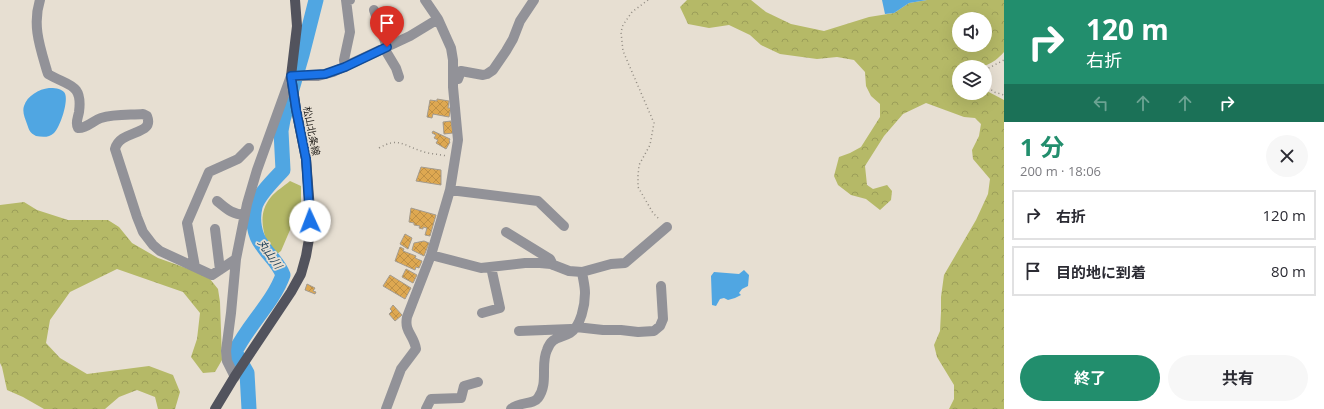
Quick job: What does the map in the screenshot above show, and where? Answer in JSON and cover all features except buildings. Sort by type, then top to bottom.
[{"type":"main road","name":"松山北条線","points":[[215,409],[291,292],[301,274],[306,256],[310,233],[310,210],[306,159],[291,77],[297,26],[295,0]]},
{"type":"street","points":[[40,0],[37,11],[36,28],[45,65],[48,74],[71,85],[77,90],[79,98],[78,128],[84,127],[99,118],[109,116],[143,114],[147,116],[147,125],[143,130],[125,135],[116,144],[115,149],[125,183],[143,232],[160,251],[212,275],[236,259]]},
{"type":"street","points":[[345,67],[344,60],[350,32],[346,0],[350,0]]},
{"type":"street","points":[[386,409],[399,373],[416,348],[405,324],[431,255],[450,190],[458,140],[451,48],[438,19],[425,0]]},
{"type":"street","points":[[453,78],[458,79],[461,71],[483,75],[488,74],[493,70],[506,52],[520,21],[534,0]]},
{"type":"street","points":[[374,10],[398,77]]},
{"type":"street","points":[[235,377],[226,351],[236,259],[245,215],[257,170],[291,77],[318,76],[345,67],[410,36],[438,19]]},
{"type":"street","points":[[195,267],[187,223],[209,172],[238,159],[249,148]]},
{"type":"street","points":[[450,190],[538,201],[564,226]]},
{"type":"street","points":[[217,201],[230,212],[245,215]]},
{"type":"street","points":[[431,255],[481,268],[525,263],[540,263],[553,265],[569,271],[582,272],[611,264],[625,263],[667,227]]},
{"type":"street","points":[[215,229],[220,270]]},
{"type":"street","points":[[506,232],[550,259],[553,265]]},
{"type":"street","points":[[482,313],[500,308],[491,267]]},
{"type":"street","points":[[511,409],[519,404],[532,402],[537,399],[542,390],[545,377],[545,354],[547,347],[557,337],[570,333],[575,328],[584,302],[585,284],[582,272]]},
{"type":"street","points":[[520,331],[575,328],[638,332],[654,331],[660,326],[664,319],[661,286]]},
{"type":"street","points":[[426,409],[431,399],[461,398],[464,386],[478,382]]},
{"type":"path","points":[[648,0],[632,12],[623,25],[621,32],[624,51],[654,123],[650,145],[639,165],[638,187],[653,213],[667,227]]},
{"type":"path","points":[[992,66],[1004,60]]},
{"type":"path","points":[[992,90],[1004,95]]},
{"type":"path","points":[[379,148],[387,143],[403,143],[421,151],[454,158]]},
{"type":"green space","points":[[687,0],[751,0],[766,12],[791,24],[824,31],[869,17],[894,13],[909,3],[927,0],[1004,0],[1004,52],[999,58],[992,62],[992,60],[952,60],[952,100],[992,100],[992,94],[1004,100],[1004,409],[949,409],[954,399],[954,385],[937,357],[934,345],[940,331],[941,297],[944,275],[976,220],[988,194],[990,179],[973,159],[972,150],[979,136],[981,124],[975,118],[964,117],[926,103],[903,114],[884,136],[865,166],[867,185],[873,189],[887,185],[892,191],[891,200],[880,210],[866,199],[851,195],[838,185],[834,176],[839,157],[861,147],[880,117],[880,104],[871,96],[866,86],[865,72],[854,60],[837,57],[817,59],[780,54],[761,45],[750,35],[729,25],[709,28],[688,24],[680,7]]},
{"type":"green space","points":[[290,181],[301,186],[301,212],[296,216],[281,251],[273,257],[263,227],[263,212],[271,197]]},
{"type":"green space","points":[[24,202],[37,210],[68,220],[108,220],[119,227],[132,243],[158,258],[200,273],[210,279],[218,289],[220,302],[222,360],[215,372],[203,373],[191,357],[197,339],[200,313],[183,292],[117,269],[70,292],[50,320],[46,343],[60,358],[87,374],[149,366],[173,375],[180,392],[175,409],[158,409],[155,397],[137,390],[119,397],[105,409],[44,409],[7,390],[0,363],[0,205]]},
{"type":"water","points":[[882,0],[927,0],[909,3],[894,13],[885,14]]},
{"type":"water","points":[[49,88],[59,89],[66,95],[64,113],[59,125],[52,135],[43,137],[36,136],[28,128],[23,108],[28,99],[34,94]]},
{"type":"water","points":[[744,270],[749,275],[748,286],[742,289],[739,293],[741,295],[728,300],[724,298],[720,299],[716,306],[712,305],[711,276],[714,272],[739,274]]},
{"type":"waterway","name":"丸山川","points":[[249,409],[247,373],[235,352],[240,342],[267,305],[283,275],[279,266],[257,237],[254,227],[254,212],[259,198],[283,170],[281,131],[283,120],[316,0]]},
{"type":"route","points":[[310,221],[306,159],[291,76],[318,76],[325,74],[345,67],[387,47]]}]
